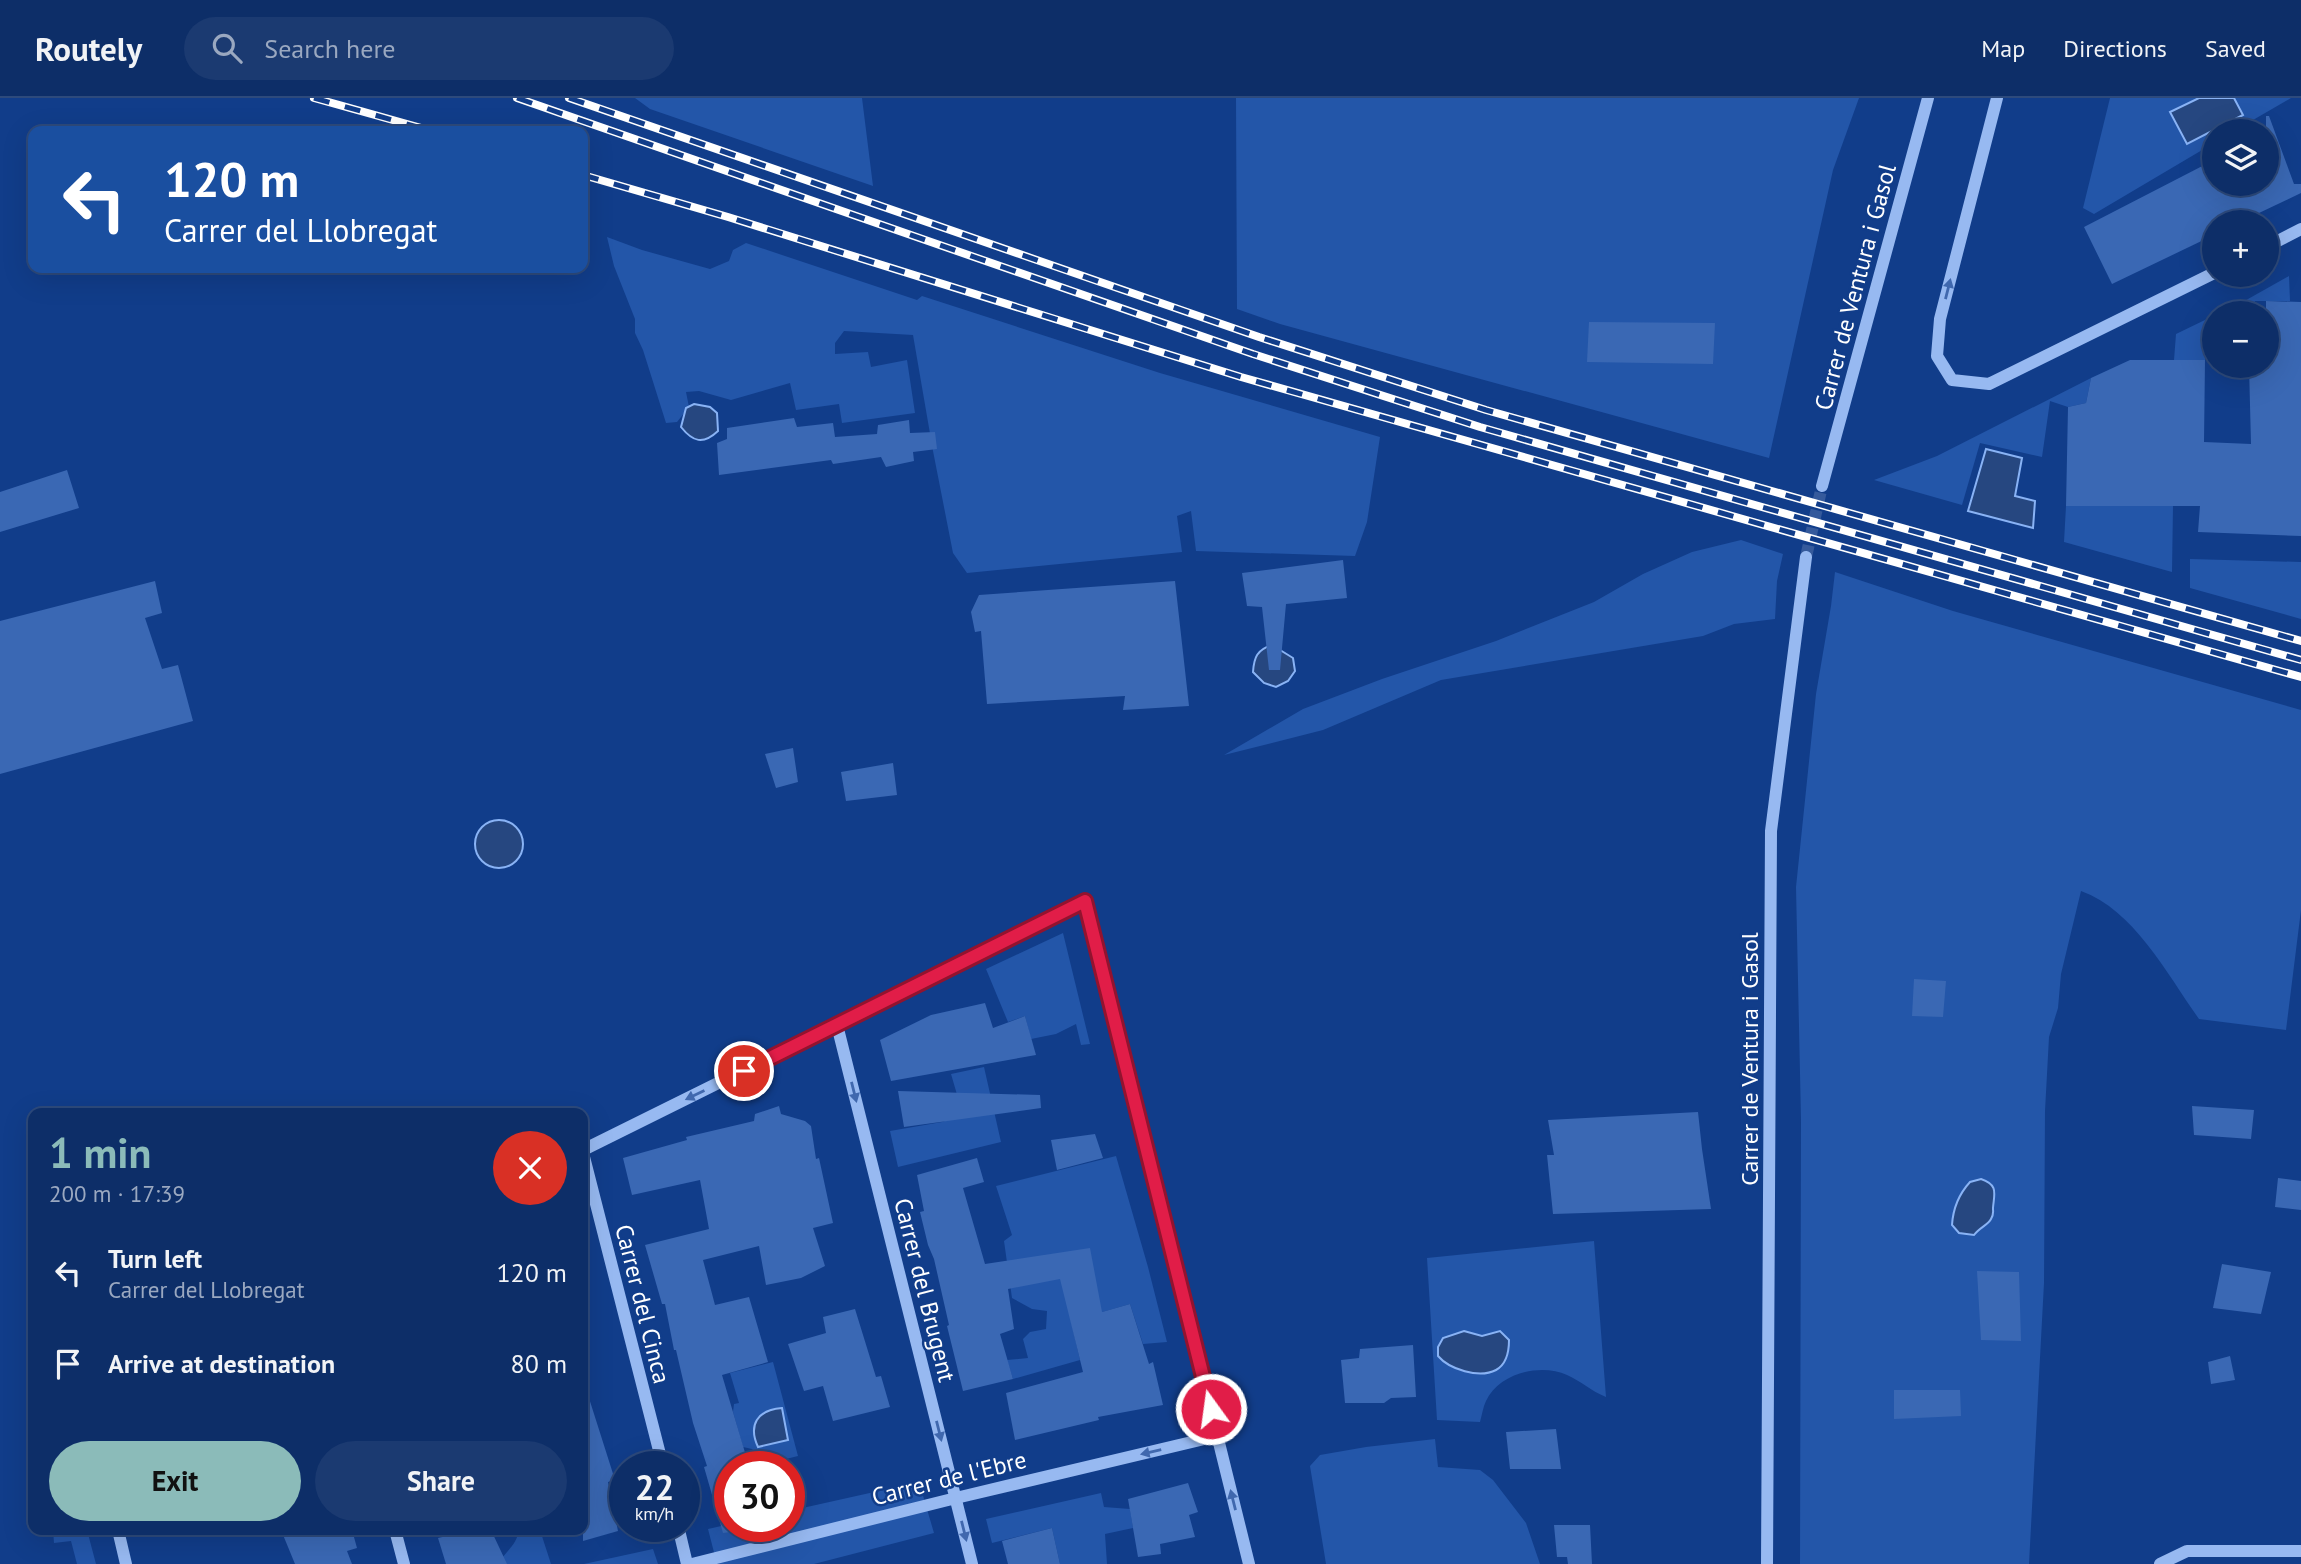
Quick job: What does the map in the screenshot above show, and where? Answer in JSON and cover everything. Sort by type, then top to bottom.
[{"type":"street","name":"Carrer de Ventura i Gasol","points":[[1822,486],[1928,98]]},
{"type":"street","points":[[1997,98],[1940,319],[1937,356],[1952,380],[1989,384],[2202,279]]},
{"type":"street","points":[[2279,240],[2301,229]]},
{"type":"street","name":"Carrer de Ventura i Gasol","points":[[1767,1564],[1771,831],[1806,556]]},
{"type":"street","points":[[588,1149],[1085,901],[1249,1564]]},
{"type":"street","name":"Carrer del Brugent","points":[[837,1025],[972,1564]]},
{"type":"street","name":"Carrer del Cinca","points":[[588,1171],[659,1451]]},
{"type":"street","name":"Carrer de l'Ebre","points":[[690,1564],[1217,1436]]},
{"type":"street","points":[[119,1535],[126,1564]]},
{"type":"street","points":[[396,1535],[404,1564]]},
{"type":"street","points":[[683,1542],[690,1564]]},
{"type":"street","points":[[2160,1564],[2187,1550],[2301,1551]]},
{"type":"shaded area","points":[[635,98],[862,98],[873,186],[650,109]]},
{"type":"shaded area","points":[[1236,98],[1859,98],[1833,170],[1769,458],[1280,324],[1237,309]]},
{"type":"shaded area","points":[[2110,98],[2291,98],[2255,119],[2202,119],[2202,150],[2094,214],[2083,208]]},
{"type":"shaded area","points":[[2199,98],[2234,98],[2243,115],[2235,119],[2202,119],[2202,136],[2187,144],[2170,112]]},
{"type":"shaded area","points":[[607,237],[710,269],[729,261],[733,250],[746,243],[917,300],[922,296],[1160,373],[1380,437],[1367,522],[1355,556],[1196,551],[1191,511],[1177,516],[1182,552],[967,573],[953,553],[913,335],[844,331],[835,343],[835,354],[868,352],[871,367],[907,360],[915,413],[842,423],[839,404],[796,410],[790,383],[731,400],[699,391],[686,392],[689,407],[677,422],[666,423],[635,333],[635,319],[614,266]]},
{"type":"shaded area","points":[[2289,276],[2290,301],[2244,301],[2269,287],[2279,287],[2279,282]]},
{"type":"shaded area","points":[[2202,321],[2202,360],[2174,360],[2176,334]]},
{"type":"shaded area","points":[[2091,378],[2086,403],[2068,407],[2050,401],[2042,457],[1980,443],[1962,505],[1874,480],[1937,456]]},
{"type":"shaded area","points":[[694,404],[710,407],[717,413],[718,431],[703,440],[694,439],[681,427],[686,408]]},
{"type":"shaded area","points":[[1986,449],[2022,458],[2015,496],[2035,501],[2033,528],[1968,511]]},
{"type":"shaded area","points":[[2066,506],[2173,506],[2172,572],[2064,542]]},
{"type":"shaded area","points":[[1741,540],[1783,554],[1777,581],[1775,619],[1734,624],[1703,636],[1441,680],[1323,730],[1224,755],[1303,709],[1496,641],[1594,602],[1643,574],[1692,552]]},
{"type":"shaded area","points":[[2190,559],[2301,562],[2301,619],[2190,588]]},
{"type":"shaded area","points":[[1835,572],[1953,611],[2301,710],[2301,910],[2286,1030],[2199,1019],[2162,964],[2133,928],[2100,900],[2081,891],[2061,974],[2058,1008],[2049,1037],[2045,1111],[2044,1283],[2029,1564],[1800,1564],[1801,1120],[1796,887],[1816,694]]},
{"type":"shaded area","points":[[1272,645],[1293,658],[1295,671],[1288,681],[1276,687],[1264,683],[1253,672],[1257,655]]},
{"type":"shaded area","points":[[499,820],[516,827],[523,844],[516,861],[499,868],[482,861],[475,844],[482,827]]},
{"type":"shaded area","points":[[1063,933],[1090,1044],[1081,1045],[1076,1024],[1056,1034],[1031,1039],[1025,1016],[1008,1022],[986,969]]},
{"type":"shaded area","points":[[984,1067],[1001,1142],[898,1167],[890,1131],[942,1122],[963,1115],[951,1074]]},
{"type":"shaded area","points":[[1116,1156],[1167,1342],[1143,1344],[1130,1304],[1071,1321],[1080,1360],[1013,1379],[1007,1360],[1028,1358],[1023,1339],[1030,1332],[1046,1329],[1047,1311],[1032,1309],[1012,1298],[1004,1241],[1012,1235],[996,1186]]},
{"type":"shaded area","points":[[1981,1179],[1991,1184],[1994,1190],[1993,1216],[1974,1235],[1959,1233],[1952,1225],[1957,1202],[1970,1182]]},
{"type":"shaded area","points":[[1594,1241],[1606,1397],[1567,1375],[1545,1370],[1533,1371],[1510,1377],[1500,1383],[1485,1403],[1480,1422],[1437,1420],[1427,1258]]},
{"type":"shaded area","points":[[1464,1331],[1482,1336],[1500,1331],[1509,1340],[1508,1353],[1503,1364],[1489,1373],[1473,1373],[1457,1369],[1443,1361],[1438,1356],[1438,1347],[1443,1338]]},
{"type":"shaded area","points":[[773,1362],[797,1451],[754,1451],[743,1447],[733,1412],[734,1404],[739,1403],[730,1373]]},
{"type":"shaded area","points":[[782,1408],[788,1440],[758,1447],[754,1432],[757,1420],[766,1412]]},
{"type":"shaded area","points":[[1435,1439],[1438,1467],[1480,1470],[1493,1480],[1526,1523],[1540,1564],[1326,1564],[1310,1466],[1320,1455]]},
{"type":"shaded area","points":[[919,1482],[934,1533],[814,1564],[717,1564],[708,1529],[714,1528],[714,1542],[805,1542],[805,1507]]},
{"type":"shaded area","points":[[1101,1493],[1104,1507],[1130,1509],[1133,1528],[1105,1534],[1107,1564],[1060,1564],[1052,1528],[992,1543],[986,1519]]},
{"type":"shaded area","points":[[53,1535],[88,1535],[96,1564],[77,1564],[71,1541],[54,1543]]},
{"type":"shaded area","points":[[518,1535],[542,1535],[551,1564],[498,1564]]},
{"type":"shaded area","points":[[653,1549],[658,1564],[584,1564]]},
{"type":"building","points":[[2279,143],[2294,184],[2301,184],[2301,193],[2265,210],[2202,210],[2202,241],[2112,284],[2084,227],[2202,166],[2202,196],[2279,196]]},
{"type":"building","points":[[2279,301],[2301,302],[2301,536],[2198,532],[2200,506],[2066,506],[2068,407],[2086,403],[2091,378],[2130,360],[2202,360],[2202,378],[2205,378],[2204,442],[2251,444],[2249,378],[2279,378]]},
{"type":"building","points":[[1589,322],[1715,323],[1713,364],[1587,362]]},
{"type":"building","points":[[794,418],[797,427],[833,423],[835,437],[877,434],[878,425],[909,420],[910,433],[935,432],[937,449],[913,452],[914,461],[886,467],[881,457],[833,464],[831,460],[719,475],[717,443],[727,439],[727,428]]},
{"type":"building","points":[[67,470],[79,508],[0,532],[0,492]]},
{"type":"building","points":[[1343,560],[1347,598],[1286,604],[1280,670],[1269,670],[1262,607],[1247,606],[1242,573]]},
{"type":"building","points":[[155,581],[162,613],[145,618],[162,669],[178,665],[193,721],[0,774],[0,621]]},
{"type":"building","points":[[1175,581],[1189,706],[1123,710],[1125,696],[987,704],[981,631],[975,632],[971,612],[979,595]]},
{"type":"building","points":[[793,748],[798,782],[776,788],[765,754]]},
{"type":"building","points":[[893,763],[897,795],[846,801],[841,772]]},
{"type":"building","points":[[1914,979],[1946,981],[1943,1017],[1912,1016]]},
{"type":"building","points":[[985,1003],[993,1028],[1025,1016],[1036,1055],[891,1081],[880,1040],[931,1015]]},
{"type":"building","points":[[898,1091],[1040,1095],[1041,1108],[904,1127]]},
{"type":"building","points":[[779,1106],[781,1114],[805,1121],[811,1126],[816,1159],[819,1158],[833,1223],[813,1228],[825,1266],[801,1278],[766,1285],[759,1246],[703,1260],[715,1305],[749,1297],[768,1362],[722,1375],[745,1451],[714,1451],[714,1502],[704,1467],[707,1466],[674,1350],[665,1304],[662,1304],[645,1245],[709,1229],[700,1180],[632,1195],[623,1158],[687,1140],[686,1137],[754,1121],[755,1114]]},
{"type":"building","points":[[2192,1106],[2254,1110],[2251,1139],[2194,1135]]},
{"type":"building","points":[[1698,1112],[1711,1209],[1553,1214],[1547,1155],[1554,1155],[1548,1120]]},
{"type":"building","points":[[1095,1134],[1103,1158],[1057,1170],[1051,1140]]},
{"type":"building","points":[[977,1158],[984,1182],[963,1188],[985,1264],[1090,1248],[1102,1312],[1130,1304],[1149,1364],[1153,1362],[1163,1405],[1098,1417],[1099,1420],[1015,1440],[1006,1393],[1083,1372],[1060,1279],[1008,1289],[1014,1329],[1000,1334],[1013,1379],[963,1391],[934,1259],[920,1212],[924,1211],[917,1175]]},
{"type":"building","points":[[2278,1178],[2301,1181],[2301,1210],[2275,1207]]},
{"type":"building","points":[[2222,1264],[2271,1272],[2261,1314],[2213,1308]]},
{"type":"building","points":[[1977,1271],[2019,1272],[2021,1341],[1981,1340]]},
{"type":"building","points":[[855,1309],[876,1377],[881,1376],[890,1407],[833,1421],[823,1386],[804,1391],[788,1344],[826,1333],[823,1317]]},
{"type":"building","points":[[1413,1345],[1416,1397],[1391,1398],[1384,1403],[1345,1403],[1341,1360],[1359,1358],[1360,1349]]},
{"type":"building","points":[[2230,1356],[2235,1380],[2211,1384],[2208,1362]]},
{"type":"building","points":[[1894,1390],[1960,1390],[1961,1416],[1894,1419]]},
{"type":"building","points":[[588,1395],[609,1461],[609,1534],[583,1541],[583,1535],[588,1535]]},
{"type":"building","points":[[1556,1429],[1561,1469],[1510,1469],[1506,1432]]},
{"type":"building","points":[[1188,1483],[1198,1512],[1189,1515],[1195,1537],[1160,1544],[1161,1554],[1138,1557],[1128,1499]]},
{"type":"building","points":[[1554,1525],[1590,1525],[1592,1564],[1568,1564],[1567,1557],[1557,1557]]},
{"type":"building","points":[[1052,1528],[1060,1564],[1008,1564],[1002,1541]]},
{"type":"building","points":[[283,1535],[353,1535],[357,1548],[347,1551],[352,1564],[295,1564]]},
{"type":"building","points":[[452,1535],[493,1535],[507,1564],[446,1564],[438,1538]]},
{"type":"tunnel","points":[[1806,557],[1822,486]]},
{"type":"railway","points":[[314,98],[414,126]]},
{"type":"railway","points":[[517,98],[1253,354],[1480,427],[2301,660]]},
{"type":"railway","points":[[569,98],[1259,337],[1486,410],[2301,641]]},
{"type":"railway","points":[[588,176],[728,217],[1241,377],[2301,677]]},
{"type":"route","points":[[744,1071],[1085,901],[1211,1409]]}]
